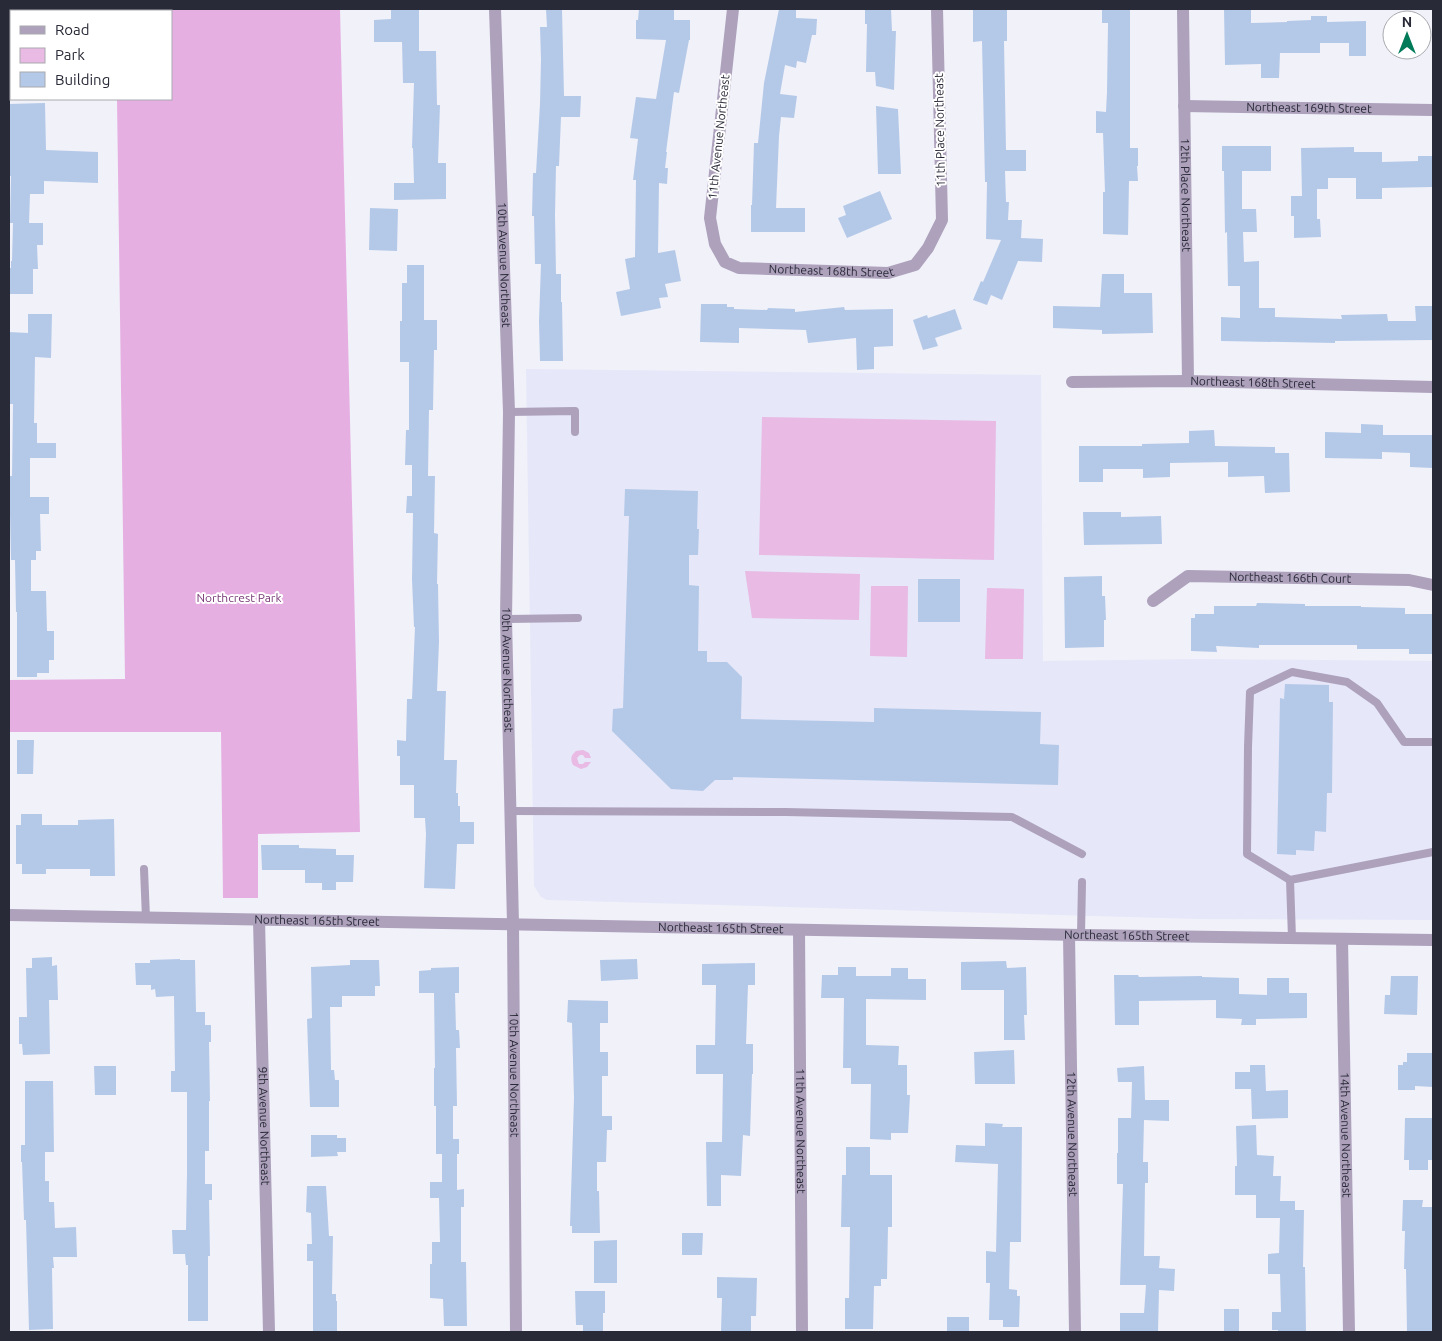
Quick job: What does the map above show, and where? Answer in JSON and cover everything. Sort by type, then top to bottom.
[{"type":"street","name":"10th Avenue Northeast","points":[[495,9],[510,412],[506,619],[513,924],[516,1332]]},
{"type":"street","name":"11th Avenue Northeast","points":[[726,262],[714,244],[710,218],[733,9]]},
{"type":"street","name":"11th Place Northeast","points":[[928,248],[942,220],[937,9]]},
{"type":"street","name":"12th Place Northeast","points":[[1183,9],[1188,381]]},
{"type":"street","name":"Northeast 169th Street","points":[[1184,106],[1433,110]]},
{"type":"street","name":"Northeast 168th Street","points":[[726,262],[739,268],[888,273],[915,265],[928,248]]},
{"type":"street","name":"Northeast 168th Street","points":[[1072,382],[1188,381],[1433,387]]},
{"type":"street","name":"Northeast 166th Court","points":[[1153,601],[1188,576],[1409,580],[1433,585]]},
{"type":"street","name":"Northeast 165th Street","points":[[9,915],[1433,940]]},
{"type":"street","name":"9th Avenue Northeast","points":[[259,920],[269,1332]]},
{"type":"street","name":"11th Avenue Northeast","points":[[799,930],[802,1332]]},
{"type":"street","name":"12th Avenue Northeast","points":[[1075,935],[1075,1332]]},
{"type":"street","name":"14th Avenue Northeast","points":[[1342,939],[1349,1332]]},
{"type":"lane","points":[[510,412],[575,411],[575,432]]},
{"type":"lane","points":[[506,619],[578,618]]},
{"type":"lane","points":[[1433,742],[1404,742],[1376,704],[1347,682],[1292,672],[1250,692],[1247,854],[1290,880],[1433,852]]},
{"type":"lane","points":[[511,811],[786,812],[1012,817],[1082,854]]},
{"type":"lane","points":[[144,869],[146,918]]},
{"type":"lane","points":[[1290,880],[1292,938]]},
{"type":"lane","points":[[1075,935],[1082,882]]},
{"type":"shaded area","points":[[526,369],[1041,375],[1043,661],[1198,659],[1433,661],[1433,920],[1197,919],[547,900],[541,897],[534,886]]},
{"type":"green space","name":"Northcrest Park","points":[[340,9],[360,832],[258,834],[258,898],[223,898],[221,732],[9,732],[9,680],[125,679],[117,100],[172,100],[172,10],[116,10]]},
{"type":"green space","points":[[762,417],[996,421],[994,560],[759,555]]},
{"type":"green space","points":[[745,571],[860,574],[859,620],[752,618]]},
{"type":"green space","points":[[871,586],[908,586],[907,657],[870,656]]},
{"type":"green space","points":[[987,588],[1024,589],[1023,659],[985,659]]},
{"type":"green space","points":[[583,750],[589,753],[591,758],[585,758],[583,755],[580,755],[577,758],[579,764],[591,762],[587,767],[581,769],[573,765],[571,759],[576,751]]},
{"type":"building","points":[[391,9],[419,9],[419,51],[436,51],[437,105],[440,105],[438,163],[446,163],[446,199],[394,200],[394,183],[414,183],[412,148],[414,83],[403,83],[402,42],[374,42],[374,20],[391,19]]},
{"type":"building","points":[[546,9],[562,9],[564,96],[581,96],[580,117],[561,117],[559,166],[556,166],[556,274],[561,274],[563,361],[540,361],[541,264],[535,264],[534,216],[532,216],[533,173],[536,173],[540,104],[540,27],[547,27]]},
{"type":"building","points":[[639,9],[674,9],[674,20],[690,20],[690,40],[679,93],[674,92],[666,152],[667,184],[659,183],[658,253],[675,250],[681,281],[665,284],[668,297],[659,298],[661,308],[621,316],[616,292],[630,289],[625,259],[635,257],[636,180],[633,180],[638,139],[630,138],[636,97],[656,99],[666,40],[636,39],[636,20],[638,20]]},
{"type":"building","points":[[779,9],[796,9],[796,18],[817,19],[816,35],[812,35],[806,63],[797,61],[796,68],[785,65],[780,94],[797,96],[794,118],[781,117],[776,208],[805,208],[805,232],[751,232],[754,143],[758,143],[764,83]]},
{"type":"building","points":[[865,9],[891,9],[892,31],[896,31],[894,90],[876,86],[875,72],[866,72],[867,24],[865,24]]},
{"type":"building","points":[[973,9],[1007,9],[1007,41],[1004,41],[1006,150],[1026,150],[1026,171],[1005,171],[1006,202],[1009,202],[1008,220],[1022,220],[1021,238],[1043,239],[1042,262],[1018,261],[1002,300],[991,295],[987,305],[973,300],[1001,240],[986,239],[987,182],[985,182],[982,41],[973,42]]},
{"type":"building","points":[[1102,9],[1130,9],[1130,148],[1138,148],[1138,181],[1129,181],[1128,235],[1103,234],[1103,192],[1105,192],[1103,133],[1096,133],[1096,111],[1106,112],[1107,92],[1108,23],[1102,23]]},
{"type":"building","points":[[1224,9],[1251,9],[1251,23],[1311,20],[1311,16],[1327,16],[1327,22],[1366,21],[1366,56],[1349,56],[1349,43],[1320,43],[1320,53],[1280,53],[1279,78],[1261,78],[1261,64],[1225,65]]},
{"type":"building","points":[[45,103],[46,150],[98,152],[98,183],[44,181],[44,194],[30,194],[29,223],[43,223],[43,245],[37,245],[38,269],[33,269],[33,294],[9,294],[13,223],[10,223],[9,104]]},
{"type":"building","points":[[876,106],[898,109],[901,174],[878,174]]},
{"type":"building","points":[[1222,146],[1271,146],[1271,171],[1242,171],[1242,209],[1256,209],[1257,232],[1243,232],[1244,262],[1259,261],[1259,308],[1275,308],[1275,317],[1342,319],[1341,315],[1387,314],[1388,321],[1416,321],[1415,306],[1433,306],[1433,340],[1335,341],[1335,343],[1221,341],[1221,317],[1240,318],[1240,286],[1228,286]]},
{"type":"building","points":[[1354,147],[1354,152],[1382,152],[1382,162],[1418,161],[1418,156],[1433,156],[1433,187],[1382,188],[1382,199],[1356,199],[1356,178],[1328,178],[1328,189],[1317,189],[1317,219],[1320,219],[1321,237],[1294,238],[1294,216],[1291,216],[1291,196],[1302,196],[1301,148]]},
{"type":"building","points":[[880,191],[892,219],[847,238],[838,218],[846,215],[843,206]]},
{"type":"building","points":[[370,208],[398,209],[397,251],[369,250]]},
{"type":"building","points":[[407,265],[424,265],[424,320],[437,320],[437,350],[434,350],[433,410],[429,410],[428,476],[435,476],[434,533],[438,534],[439,642],[437,691],[446,691],[444,760],[457,760],[456,793],[458,793],[458,806],[460,806],[460,822],[474,822],[474,844],[457,844],[455,889],[424,888],[425,818],[414,818],[414,785],[400,785],[400,756],[397,756],[397,740],[406,741],[407,699],[412,699],[415,627],[412,579],[413,513],[406,513],[407,496],[412,496],[412,465],[405,465],[406,430],[409,430],[409,362],[400,362],[402,283],[407,283]]},
{"type":"building","points":[[1102,274],[1124,274],[1124,293],[1152,293],[1153,333],[1102,334],[1102,330],[1053,328],[1053,306],[1100,307]]},
{"type":"building","points":[[701,304],[727,304],[727,307],[734,307],[734,309],[795,309],[795,312],[844,307],[845,310],[893,309],[893,346],[874,347],[874,369],[857,370],[856,338],[808,343],[806,330],[739,328],[739,343],[700,342]]},
{"type":"building","points":[[955,309],[962,329],[935,338],[938,346],[923,350],[913,320],[927,315],[928,318]]},
{"type":"building","points":[[28,314],[52,314],[51,358],[35,357],[34,423],[37,423],[37,443],[56,443],[56,458],[30,458],[30,497],[49,497],[49,514],[40,514],[41,551],[36,551],[36,560],[31,560],[31,591],[46,591],[47,631],[54,631],[54,660],[49,660],[49,673],[37,673],[37,677],[17,677],[15,560],[11,560],[9,513],[9,476],[12,476],[13,404],[9,404],[9,332],[28,333]]},
{"type":"building","points":[[1361,424],[1383,425],[1383,435],[1433,435],[1433,468],[1410,467],[1410,453],[1382,452],[1382,459],[1325,458],[1325,432],[1361,433]]},
{"type":"building","points":[[1214,430],[1215,446],[1275,447],[1275,453],[1289,453],[1290,492],[1265,493],[1264,476],[1228,477],[1228,462],[1170,463],[1170,477],[1143,478],[1143,469],[1103,469],[1103,482],[1079,482],[1079,446],[1142,446],[1142,444],[1189,443],[1189,431]]},
{"type":"building","points":[[625,489],[698,491],[698,555],[689,555],[689,585],[699,586],[698,651],[707,651],[707,662],[727,662],[742,677],[741,719],[874,722],[874,708],[1041,712],[1040,744],[1059,745],[1058,785],[733,777],[733,780],[715,780],[703,791],[671,789],[612,731],[613,709],[623,708],[629,516],[624,516]]},
{"type":"building","points":[[1083,512],[1121,512],[1121,517],[1161,516],[1162,544],[1084,545]]},
{"type":"building","points":[[1102,576],[1102,596],[1105,596],[1106,620],[1104,620],[1104,647],[1065,648],[1064,577]]},
{"type":"building","points":[[918,579],[960,579],[960,622],[918,622]]},
{"type":"building","points":[[1257,603],[1405,608],[1405,614],[1433,614],[1433,654],[1409,654],[1409,649],[1357,649],[1357,645],[1259,645],[1259,648],[1216,646],[1217,652],[1191,651],[1191,618],[1195,618],[1195,614],[1214,614],[1214,606],[1256,606]]},
{"type":"building","points":[[1285,684],[1329,685],[1329,702],[1333,702],[1332,793],[1327,793],[1326,832],[1315,831],[1314,851],[1296,850],[1296,855],[1277,854],[1280,698],[1284,699]]},
{"type":"building","points":[[17,740],[34,740],[33,774],[17,774]]},
{"type":"building","points":[[21,814],[42,814],[42,825],[78,825],[78,820],[114,819],[115,876],[90,876],[90,869],[46,869],[46,874],[22,874],[22,864],[16,864],[16,825],[21,825]]},
{"type":"building","points":[[261,845],[299,845],[299,848],[336,849],[336,855],[354,855],[353,882],[336,882],[336,890],[322,890],[322,883],[305,883],[305,870],[262,870]]},
{"type":"building","points":[[52,957],[52,966],[57,965],[58,1000],[49,1000],[50,1054],[23,1055],[22,1044],[19,1044],[19,1017],[27,1017],[26,968],[32,968],[32,958]]},
{"type":"building","points":[[637,959],[638,979],[601,981],[600,960]]},
{"type":"building","points":[[150,960],[195,960],[196,1012],[205,1012],[205,1025],[211,1025],[211,1042],[209,1042],[209,1151],[205,1151],[205,1184],[212,1184],[212,1200],[209,1200],[208,1321],[188,1321],[188,1265],[186,1265],[185,1254],[173,1254],[172,1230],[186,1230],[187,1173],[187,1092],[171,1092],[171,1071],[175,1071],[174,996],[156,997],[155,989],[151,990],[151,985],[136,985],[135,963],[150,963]]},
{"type":"building","points":[[350,960],[379,960],[380,986],[375,986],[375,996],[342,996],[342,1007],[330,1007],[331,1070],[334,1070],[335,1080],[339,1080],[339,1107],[310,1107],[307,1019],[312,1018],[311,967],[350,965]]},
{"type":"building","points":[[1006,961],[1007,968],[1026,967],[1027,1015],[1024,1015],[1025,1040],[1004,1040],[1004,990],[961,990],[961,962]]},
{"type":"building","points":[[755,963],[755,985],[748,985],[746,1044],[753,1044],[750,1136],[743,1135],[741,1176],[721,1175],[721,1206],[707,1206],[706,1142],[722,1142],[723,1074],[696,1074],[696,1045],[715,1045],[716,985],[702,985],[702,964]]},
{"type":"building","points":[[459,967],[459,993],[455,993],[456,1030],[459,1030],[460,1048],[456,1048],[457,1106],[453,1106],[453,1139],[459,1139],[457,1190],[464,1189],[464,1207],[461,1207],[461,1262],[466,1262],[467,1326],[444,1326],[443,1299],[430,1298],[432,1242],[440,1242],[439,1198],[430,1198],[430,1182],[442,1182],[442,1154],[436,1154],[434,993],[419,993],[419,971],[431,970],[431,968]]},
{"type":"building","points":[[838,967],[856,967],[856,976],[891,976],[891,968],[908,968],[908,979],[926,979],[926,1000],[866,999],[866,1045],[899,1046],[898,1065],[907,1065],[907,1095],[910,1095],[908,1133],[891,1133],[891,1140],[870,1139],[871,1084],[851,1084],[851,1068],[843,1068],[844,998],[821,998],[822,975],[838,975]]},
{"type":"building","points":[[1114,975],[1239,978],[1239,994],[1267,995],[1267,978],[1289,978],[1289,993],[1307,993],[1307,1018],[1256,1019],[1256,1025],[1241,1025],[1242,1019],[1216,1018],[1216,1000],[1139,1001],[1139,1025],[1115,1025]]},
{"type":"building","points":[[1391,976],[1418,976],[1417,1015],[1384,1014],[1385,995],[1390,995]]},
{"type":"building","points":[[568,1000],[608,1001],[608,1023],[600,1023],[600,1052],[608,1052],[608,1076],[602,1076],[602,1116],[612,1116],[612,1130],[607,1130],[606,1162],[597,1162],[600,1233],[572,1233],[572,1226],[570,1226],[574,1098],[572,1023],[567,1022]]},
{"type":"building","points":[[1014,1050],[1015,1084],[975,1084],[974,1052]]},
{"type":"building","points":[[1407,1053],[1433,1053],[1433,1087],[1415,1086],[1415,1090],[1398,1090],[1398,1065],[1403,1065],[1403,1062],[1407,1062]]},
{"type":"building","points":[[1250,1065],[1265,1065],[1266,1091],[1288,1090],[1288,1118],[1252,1119],[1251,1089],[1235,1089],[1235,1072],[1250,1072]]},
{"type":"building","points":[[94,1066],[116,1066],[116,1095],[95,1095]]},
{"type":"building","points":[[1144,1066],[1145,1100],[1169,1100],[1169,1121],[1144,1120],[1143,1162],[1148,1162],[1148,1183],[1145,1183],[1144,1256],[1160,1256],[1159,1268],[1175,1269],[1174,1291],[1159,1290],[1158,1332],[1120,1332],[1120,1313],[1144,1313],[1146,1285],[1120,1285],[1123,1184],[1117,1184],[1118,1118],[1131,1118],[1132,1082],[1118,1082],[1117,1068]]},
{"type":"building","points":[[25,1081],[53,1081],[54,1152],[45,1152],[45,1181],[49,1181],[49,1202],[54,1202],[55,1228],[76,1227],[77,1257],[53,1257],[53,1329],[29,1330],[26,1220],[24,1220],[21,1162],[21,1145],[25,1145]]},
{"type":"building","points":[[1405,1118],[1433,1118],[1433,1160],[1428,1160],[1428,1170],[1409,1170],[1409,1160],[1404,1160]]},
{"type":"building","points":[[985,1123],[1003,1124],[1002,1127],[1022,1127],[1021,1242],[1010,1242],[1009,1289],[1017,1290],[1017,1296],[1020,1296],[1019,1327],[1003,1327],[1003,1320],[989,1320],[990,1283],[986,1283],[986,1251],[996,1252],[998,1164],[955,1162],[956,1145],[985,1146]]},
{"type":"building","points":[[1256,1125],[1257,1155],[1274,1156],[1273,1176],[1281,1176],[1280,1201],[1295,1201],[1295,1210],[1304,1210],[1303,1267],[1305,1267],[1306,1332],[1278,1332],[1278,1330],[1272,1330],[1272,1312],[1281,1312],[1280,1274],[1268,1274],[1268,1254],[1279,1253],[1280,1218],[1256,1218],[1256,1195],[1235,1195],[1235,1166],[1237,1166],[1236,1126]]},
{"type":"building","points":[[311,1135],[337,1135],[337,1138],[346,1138],[346,1152],[337,1152],[338,1156],[311,1157]]},
{"type":"building","points":[[846,1147],[870,1147],[870,1175],[892,1175],[892,1227],[888,1227],[887,1279],[881,1279],[881,1286],[874,1286],[873,1329],[845,1329],[845,1298],[849,1298],[850,1227],[841,1227],[842,1175],[846,1175]]},
{"type":"building","points":[[307,1186],[326,1186],[329,1236],[333,1236],[332,1294],[336,1294],[337,1301],[337,1332],[313,1332],[313,1261],[307,1261],[307,1244],[312,1244],[311,1213],[306,1212]]},
{"type":"building","points":[[1403,1200],[1423,1200],[1422,1207],[1433,1207],[1433,1332],[1407,1332],[1406,1269],[1404,1269],[1405,1231],[1402,1231]]},
{"type":"building","points":[[682,1233],[703,1233],[702,1255],[682,1255]]},
{"type":"building","points":[[617,1240],[617,1283],[594,1283],[594,1241]]},
{"type":"building","points":[[717,1277],[757,1278],[756,1316],[751,1316],[751,1332],[721,1331],[722,1298],[717,1298]]},
{"type":"building","points":[[575,1291],[605,1291],[603,1332],[583,1332],[583,1325],[576,1325]]},
{"type":"building","points":[[1224,1309],[1239,1309],[1239,1332],[1224,1332]]},
{"type":"building","points":[[947,1317],[969,1317],[969,1332],[947,1332]]}]
